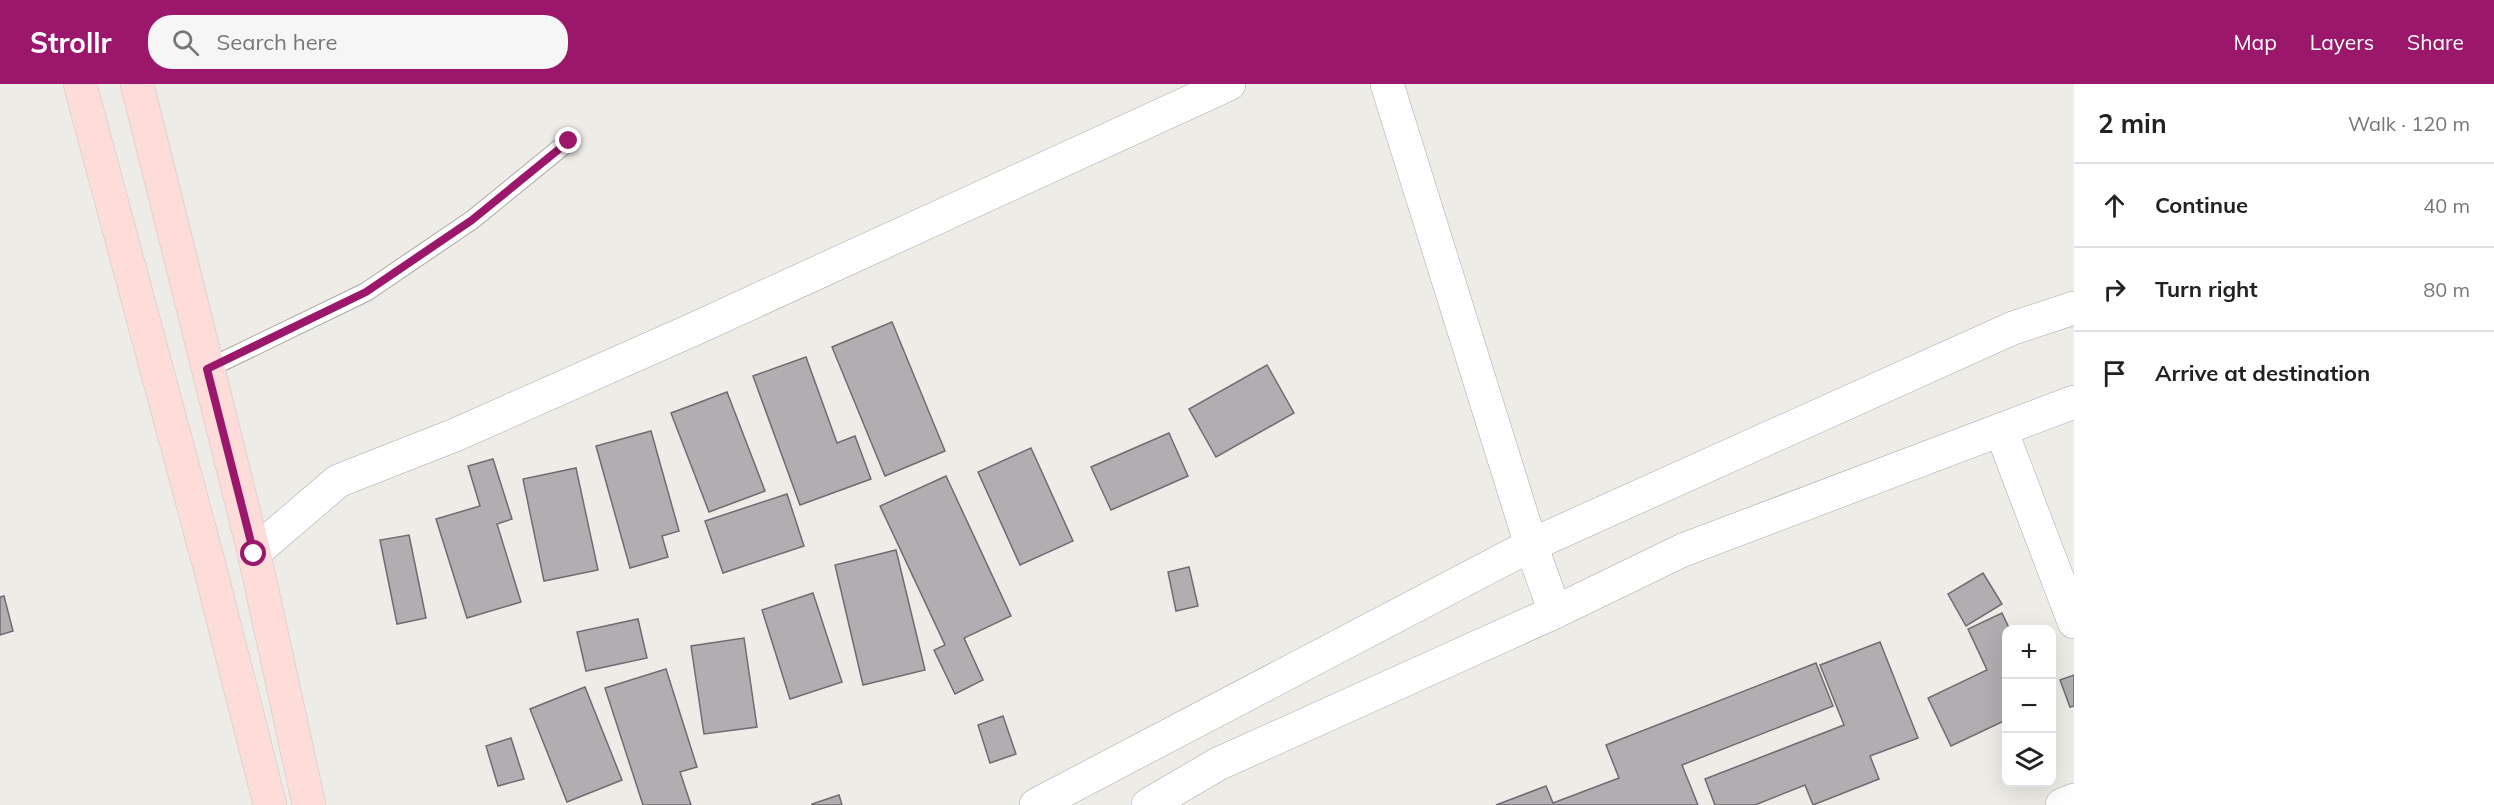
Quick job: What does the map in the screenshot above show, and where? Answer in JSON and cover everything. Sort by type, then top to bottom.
[{"type":"main road","points":[[80,84],[210,568],[270,805]]},
{"type":"main road","points":[[137,84],[254,554],[309,805]]},
{"type":"main road","points":[[254,554],[338,481],[455,435],[692,330],[1229,84]]},
{"type":"main road","points":[[1387,84],[1531,545],[1555,612]]},
{"type":"main road","points":[[1036,805],[1531,545],[2013,328],[2074,308]]},
{"type":"main road","points":[[1148,805],[1218,764],[1555,612],[1683,550],[2074,402]]},
{"type":"main road","points":[[2001,430],[2074,622]]},
{"type":"main road","points":[[2062,805],[2074,800]]},
{"type":"lane","points":[[207,369],[366,292],[472,220],[569,141]]},
{"type":"building","points":[[892,322],[945,451],[885,476],[832,347]]},
{"type":"building","points":[[806,357],[837,443],[855,436],[871,479],[800,505],[753,376]]},
{"type":"building","points":[[1267,365],[1294,413],[1216,457],[1189,409]]},
{"type":"building","points":[[727,392],[765,491],[709,512],[671,413]]},
{"type":"building","points":[[651,431],[679,531],[662,536],[668,557],[630,568],[596,446]]},
{"type":"building","points":[[1169,433],[1188,476],[1111,510],[1091,467]]},
{"type":"building","points":[[1031,448],[1073,541],[1020,565],[978,472]]},
{"type":"building","points":[[493,459],[512,519],[497,524],[521,602],[467,618],[436,519],[480,506],[468,466]]},
{"type":"building","points":[[576,468],[598,570],[544,581],[523,479]]},
{"type":"building","points":[[946,476],[1011,616],[964,638],[983,680],[955,694],[934,650],[945,645],[880,506]]},
{"type":"building","points":[[787,494],[804,546],[723,573],[705,521]]},
{"type":"building","points":[[409,535],[426,618],[397,624],[380,540]]},
{"type":"building","points":[[896,550],[925,670],[863,685],[835,565]]},
{"type":"building","points":[[1189,567],[1198,606],[1176,611],[1168,572]]},
{"type":"building","points":[[1983,573],[2002,604],[1966,626],[1948,594]]},
{"type":"building","points":[[813,593],[842,682],[790,699],[762,610]]},
{"type":"building","points":[[4,596],[13,631],[0,635],[0,597]]},
{"type":"building","points":[[2002,613],[2008,625],[2002,625],[2002,722],[1951,746],[1928,698],[1987,670],[1968,629]]},
{"type":"building","points":[[638,619],[647,658],[586,671],[577,632]]},
{"type":"building","points":[[744,638],[757,727],[704,734],[691,646]]},
{"type":"building","points":[[1880,642],[1918,738],[1870,756],[1879,779],[1813,805],[1805,785],[1755,805],[1715,805],[1705,779],[1844,725],[1820,665]]},
{"type":"building","points":[[1816,663],[1833,706],[1682,765],[1698,805],[1496,805],[1546,786],[1553,803],[1619,778],[1606,745]]},
{"type":"building","points":[[666,669],[697,767],[680,772],[691,805],[643,805],[605,688]]},
{"type":"building","points":[[2074,675],[2074,706],[2070,707],[2060,680]]},
{"type":"building","points":[[585,687],[622,780],[567,802],[530,709]]},
{"type":"building","points":[[1003,716],[1016,754],[990,763],[978,725]]},
{"type":"building","points":[[511,738],[524,779],[498,786],[486,746]]},
{"type":"building","points":[[839,795],[842,805],[812,805],[812,804]]},
{"type":"route","points":[[254,554],[207,369],[366,292],[472,220],[569,141]]}]
